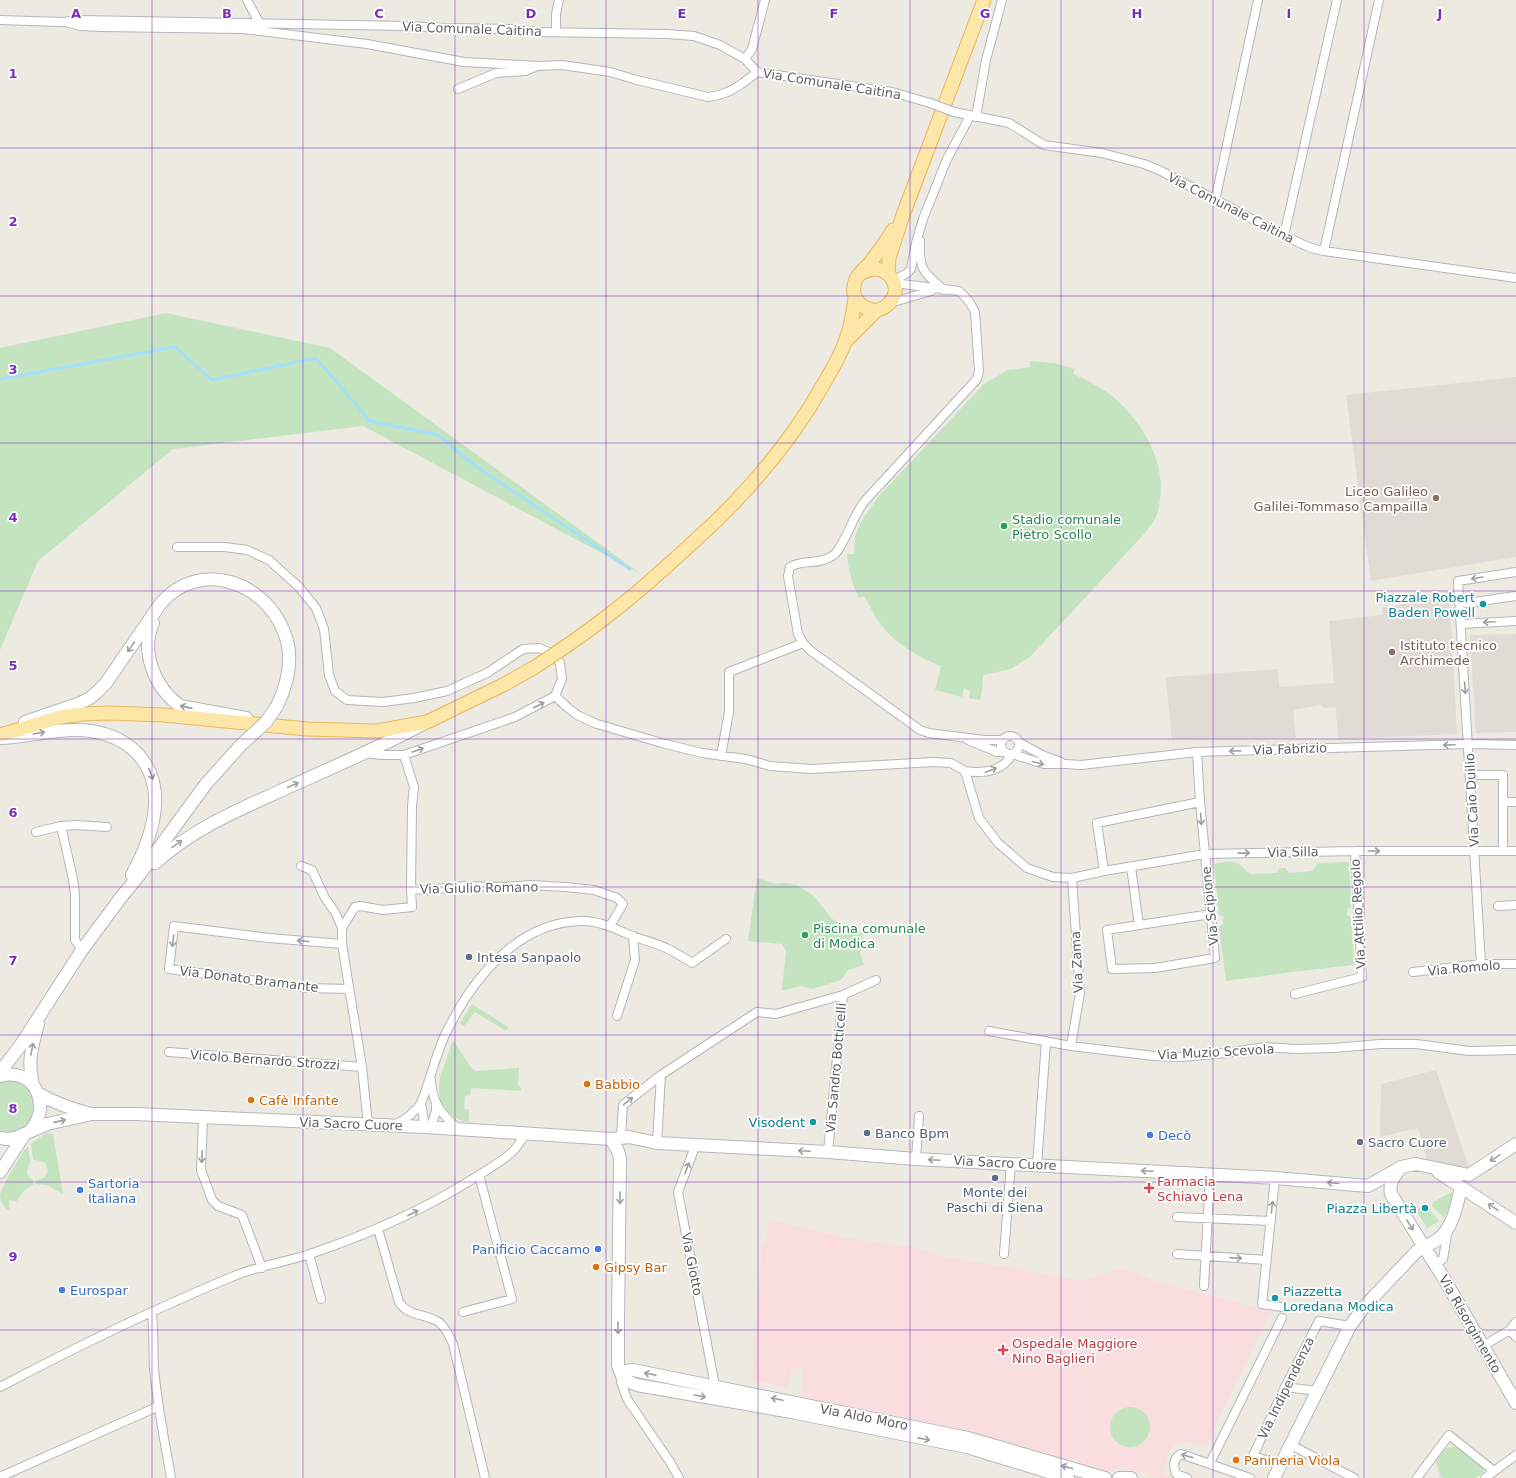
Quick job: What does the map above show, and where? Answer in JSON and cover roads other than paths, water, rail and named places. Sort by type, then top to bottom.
[{"type":"main road","points":[[855,298],[864,307],[871,310],[877,310],[884,308],[890,303],[894,296],[889,258],[903,215],[984,0]]},
{"type":"main road","points":[[0,735],[61,717],[82,714],[169,716],[307,729],[377,731],[427,722],[505,684],[535,667],[574,642],[646,585],[738,500],[767,467],[812,404],[837,361],[846,342],[852,320],[855,298],[854,285],[860,274],[884,244],[903,215]]},
{"type":"main road","points":[[860,274],[866,270],[878,269],[892,280]]},
{"type":"main road","points":[[846,342],[877,310]]},
{"type":"street","points":[[247,0],[260,24]]},
{"type":"street","points":[[556,31],[556,14],[559,0]]},
{"type":"street","points":[[746,59],[752,49],[765,0]]},
{"type":"street","points":[[892,280],[907,273],[910,269],[921,226],[947,159],[973,116],[1002,0]]},
{"type":"street","points":[[1215,201],[1258,0]]},
{"type":"street","points":[[1284,236],[1337,0]]},
{"type":"street","points":[[1324,251],[1379,0]]},
{"type":"street","name":"Via Comunale Caitina","points":[[0,20],[62,22],[80,20],[514,29],[537,32],[556,31],[694,36],[720,45],[746,59],[757,72],[892,92],[954,112],[1009,123],[1044,145],[1102,153],[1144,164],[1159,170],[1215,201],[1284,236],[1311,248],[1516,278]]},
{"type":"street","points":[[62,22],[81,26],[243,29],[367,44],[464,62],[538,66],[562,65],[610,72],[708,97],[719,96],[739,87],[757,72]]},
{"type":"street","points":[[292,24],[298,35]]},
{"type":"street","points":[[458,89],[496,73],[525,71],[538,66]]},
{"type":"street","points":[[921,226],[920,259],[922,268],[941,290]]},
{"type":"street","points":[[892,280],[941,290],[959,291],[971,303],[975,312],[978,371],[977,379],[862,503],[855,514],[838,551],[831,557],[824,560],[797,563],[790,567],[788,576],[798,634],[803,643],[811,651],[920,730],[929,733],[984,740],[1002,740],[1006,736],[1012,735],[1017,737],[1020,743],[1042,755],[1066,764]]},
{"type":"street","points":[[890,303],[920,293],[941,290]]},
{"type":"street","points":[[178,547],[225,547],[248,550],[269,560],[300,587],[316,608],[324,630],[329,675],[335,691],[347,700],[382,702],[414,698],[447,691],[487,673],[523,649],[539,648],[553,654],[560,663],[562,680],[555,696],[515,717],[404,755],[381,755],[366,752]]},
{"type":"street","name":"Via Caio Duilio","points":[[1481,964],[1471,775],[1458,581],[1516,572]]},
{"type":"street","points":[[0,735],[12,726],[78,704],[90,698],[106,683],[161,603],[169,594],[181,586],[197,581],[211,579],[236,583],[248,589],[268,606],[284,633],[289,665],[288,677],[278,706],[266,722],[241,745],[206,784],[82,950],[20,1046],[0,1072]]},
{"type":"street","points":[[1460,604],[1516,596]]},
{"type":"street","points":[[161,603],[150,629],[148,641],[149,656],[152,670],[158,681],[173,701],[180,706],[307,729]]},
{"type":"street","points":[[1461,624],[1516,621]]},
{"type":"street","points":[[721,756],[729,712],[729,672],[803,643]]},
{"type":"street","points":[[555,696],[579,716],[597,724],[702,754],[746,758],[770,766],[811,769],[933,762],[950,763],[965,771],[983,773],[992,771],[1006,763],[1009,759],[1009,753],[1001,745],[1002,740]]},
{"type":"street","points":[[137,878],[171,848],[227,814],[394,740],[427,722]]},
{"type":"street","points":[[0,735],[18,737],[56,730],[90,731],[106,734],[118,739],[127,744],[141,757],[148,767],[155,789],[154,816],[143,854],[122,896]]},
{"type":"street","name":"Via Fabrizio","points":[[960,737],[997,752],[1009,753],[1044,764],[1081,765],[1197,752],[1469,744],[1516,745]]},
{"type":"street","points":[[1009,753],[1019,748],[1020,743]]},
{"type":"street","name":"Via Scipione","points":[[1139,925],[1107,930],[1112,969],[1155,968],[1215,958],[1200,802],[1197,752]]},
{"type":"street","points":[[404,755],[414,787],[412,806],[411,889]]},
{"type":"street","name":"Via Silla","points":[[965,771],[979,818],[998,843],[1027,868],[1053,877],[1072,878],[1104,871],[1205,854],[1355,851],[1516,851]]},
{"type":"street","points":[[1471,775],[1503,775],[1503,851]]},
{"type":"street","points":[[1104,871],[1097,823],[1200,802]]},
{"type":"street","points":[[1503,802],[1516,802]]},
{"type":"street","points":[[36,832],[76,824],[107,827]]},
{"type":"street","points":[[61,826],[75,894],[75,940],[82,950]]},
{"type":"street","name":"Via Attilio Regolo","points":[[1296,994],[1362,977],[1355,851]]},
{"type":"street","points":[[301,866],[312,870],[325,898],[335,912],[342,928],[342,944],[362,1067],[368,1125]]},
{"type":"street","points":[[1130,867],[1139,925],[1211,914]]},
{"type":"street","name":"Via Zama","points":[[1072,878],[1080,993],[1072,1046]]},
{"type":"street","name":"Via Giulio Romano","points":[[342,928],[355,907],[360,906],[383,910],[412,907],[411,889],[427,890],[465,886],[504,887],[531,885],[594,890],[621,900],[623,904],[610,926]]},
{"type":"street","points":[[1498,906],[1516,905]]},
{"type":"street","points":[[394,1126],[415,1112],[421,1103],[444,1038],[456,1014],[478,982],[506,950],[524,937],[544,929],[583,921],[610,926],[666,948],[692,963],[726,939]]},
{"type":"street","name":"Via Donato Bramante","points":[[342,944],[269,938],[174,926],[169,969],[309,988],[349,989]]},
{"type":"street","points":[[617,1016],[635,960],[633,936]]},
{"type":"street","name":"Via Romolo","points":[[1413,972],[1481,964],[1516,964]]},
{"type":"street","points":[[842,995],[876,980]]},
{"type":"street","name":"Via Sandro Botticelli","points":[[616,1138],[623,1105],[661,1075],[757,1012],[776,1014],[842,995],[828,1152]]},
{"type":"street","points":[[0,1172],[27,1133],[35,1125],[40,1114],[40,1101],[29,1071],[30,1058],[40,1013]]},
{"type":"street","name":"Via Muzio Scevola","points":[[989,1031],[1072,1046],[1154,1056],[1182,1057],[1226,1053],[1265,1047],[1295,1049],[1334,1048],[1380,1044],[1416,1044],[1469,1051],[1516,1050]]},
{"type":"street","points":[[1037,1165],[1046,1041]]},
{"type":"street","name":"Vicolo Bernardo Strozzi","points":[[168,1052],[362,1067]]},
{"type":"street","points":[[0,1076],[12,1074],[19,1076],[48,1099],[67,1107],[92,1114]]},
{"type":"street","points":[[428,1127],[436,1111],[436,1105],[431,1087],[431,1075]]},
{"type":"street","points":[[657,1142],[661,1075]]},
{"type":"street","points":[[421,1103],[428,1127]]},
{"type":"street","points":[[436,1105],[442,1114],[459,1130]]},
{"type":"street","points":[[0,1138],[15,1138],[47,1124],[92,1114]]},
{"type":"street","name":"Via Sacro Cuore","points":[[92,1114],[428,1127],[526,1134],[616,1138],[629,1137],[638,1140],[657,1142],[828,1152],[916,1159],[1275,1178],[1368,1186],[1401,1167]]},
{"type":"street","points":[[916,1159],[919,1116]]},
{"type":"street","points":[[203,1118],[201,1170],[212,1200],[218,1206],[242,1214],[262,1268]]},
{"type":"street","points":[[0,1388],[69,1351],[236,1276],[309,1254],[378,1229],[435,1201],[479,1175],[514,1150],[526,1134]]},
{"type":"street","points":[[616,1138],[620,1159],[618,1365],[628,1380],[629,1389],[627,1398]]},
{"type":"street","points":[[620,1159],[625,1150],[638,1140]]},
{"type":"street","name":"Via Giotto","points":[[696,1144],[678,1192],[715,1386]]},
{"type":"street","points":[[1401,1167],[1416,1164],[1469,1175],[1516,1144]]},
{"type":"street","points":[[1004,1254],[1011,1163]]},
{"type":"street","name":"Via Risorgimento","points":[[1401,1167],[1391,1180],[1391,1194],[1435,1264],[1516,1404]]},
{"type":"street","points":[[1429,1167],[1466,1189],[1516,1223]]},
{"type":"street","points":[[463,1312],[512,1298],[479,1175]]},
{"type":"street","points":[[1204,1286],[1210,1175]]},
{"type":"street","points":[[1275,1178],[1262,1304],[1282,1307]]},
{"type":"street","points":[[1274,1478],[1350,1326],[1369,1302],[1416,1252],[1423,1246],[1439,1239],[1448,1227],[1466,1189]]},
{"type":"street","points":[[1177,1217],[1271,1221]]},
{"type":"street","points":[[1435,1264],[1443,1260],[1448,1227]]},
{"type":"street","points":[[378,1229],[399,1302],[402,1307],[408,1312],[440,1323],[450,1337],[453,1344],[485,1478]]},
{"type":"street","points":[[309,1254],[321,1299]]},
{"type":"street","points":[[1177,1254],[1267,1260]]},
{"type":"street","points":[[152,1313],[154,1368],[162,1430],[172,1478]]},
{"type":"street","points":[[1210,1463],[1282,1318]]},
{"type":"street","name":"Via Indipendenza","points":[[1281,1466],[1253,1456],[1285,1387],[1319,1321],[1350,1326]]},
{"type":"street","points":[[1483,1346],[1510,1330],[1516,1322]]},
{"type":"street","points":[[1510,1330],[1516,1337]]},
{"type":"street","name":"Via Aldo Moro","points":[[1068,1478],[967,1447],[792,1408],[715,1386],[633,1370],[628,1371],[628,1380],[792,1408],[968,1438],[1105,1478]]},
{"type":"street","points":[[628,1380],[621,1382],[627,1398],[670,1462],[678,1478]]},
{"type":"street","points":[[1285,1387],[1317,1391]]},
{"type":"street","points":[[0,1477],[159,1406]]},
{"type":"street","points":[[1417,1478],[1449,1435],[1494,1471]]},
{"type":"street","points":[[1291,1445],[1354,1478]]},
{"type":"street","points":[[1187,1478],[1176,1474],[1174,1468],[1174,1462],[1181,1454],[1250,1478]]},
{"type":"street","points":[[1485,1478],[1516,1455]]},
{"type":"street","points":[[1119,1478],[1131,1478]]},
{"type":"waterway","points":[[0,379],[175,347],[212,380],[316,358],[370,421],[438,435],[474,465],[630,569]]},
{"type":"place","name":"Liceo Galileo Galilei-Tommaso Campailla","points":[[1436,498]]},
{"type":"place","name":"Stadio comunale Pietro Scollo","points":[[1004,526]]},
{"type":"place","name":"Piazzale Robert Baden Powell","points":[[1483,604]]},
{"type":"place","name":"Istituto tecnico Archimede","points":[[1392,652]]},
{"type":"place","name":"Piscina comunale di Modica","points":[[805,935]]},
{"type":"place","name":"Intesa Sanpaolo","points":[[469,957]]},
{"type":"place","name":"Babbio","points":[[587,1084]]},
{"type":"place","name":"Cafè Infante","points":[[251,1100]]},
{"type":"place","name":"Visodent","points":[[813,1122]]},
{"type":"place","name":"Banco Bpm","points":[[867,1133]]},
{"type":"place","name":"Decò","points":[[1150,1135]]},
{"type":"place","name":"Sacro Cuore","points":[[1360,1142]]},
{"type":"place","name":"Monte dei Paschi di Siena","points":[[995,1178]]},
{"type":"place","name":"Farmacia Schiavo Lena","points":[[1149,1188]]},
{"type":"place","name":"Sartoria Italiana","points":[[80,1190]]},
{"type":"place","name":"Piazza Libertà","points":[[1425,1208]]},
{"type":"place","name":"Panificio Caccamo","points":[[598,1249]]},
{"type":"place","name":"Gipsy Bar","points":[[596,1267]]},
{"type":"place","name":"Eurospar","points":[[62,1290]]},
{"type":"place","name":"Piazzetta Loredana Modica","points":[[1275,1298]]},
{"type":"place","name":"Ospedale Maggiore Nino Baglieri","points":[[1003,1350]]},
{"type":"place","name":"Panineria Viola","points":[[1236,1460]]}]
